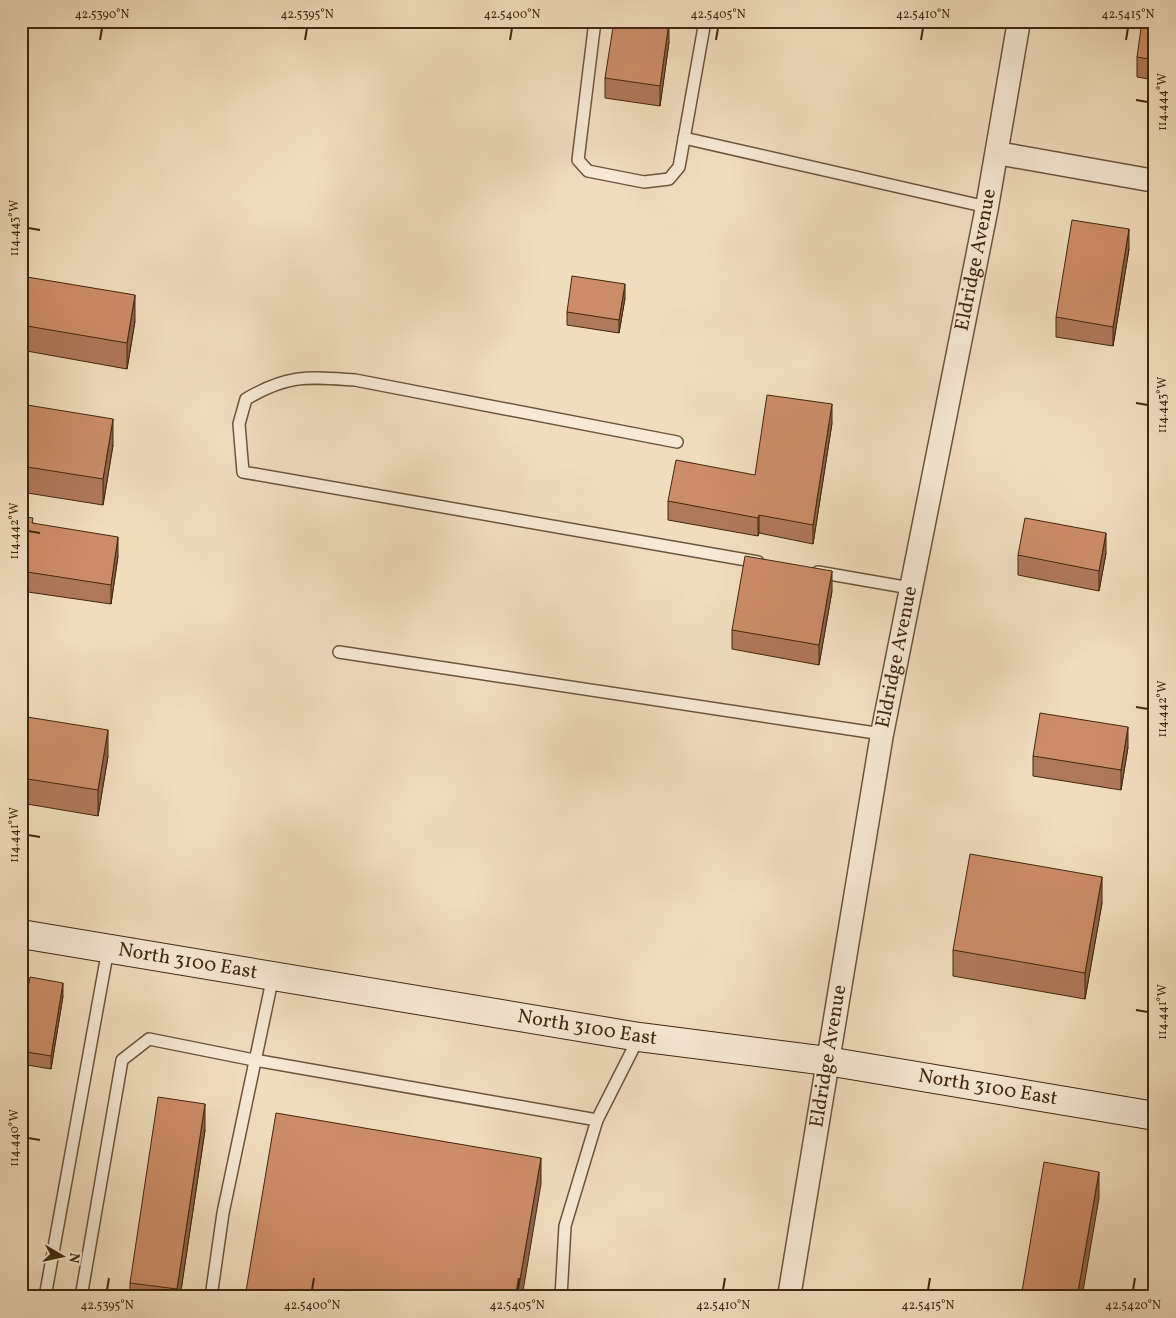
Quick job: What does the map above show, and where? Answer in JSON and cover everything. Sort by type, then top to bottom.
[{"type":"main road","name":"North 3100 East","points":[[21,934],[639,1037],[827,1062],[1155,1116]]},
{"type":"street","name":"Eldridge Avenue","points":[[789,1297],[882,734],[987,207],[1019,21]]},
{"type":"street","points":[[997,153],[1155,181]]},
{"type":"lane","points":[[595,21],[578,160],[588,171],[644,182],[669,179],[679,167],[705,21]]},
{"type":"lane","points":[[684,138],[987,207]]},
{"type":"lane","points":[[677,442],[356,380],[304,377],[271,385],[246,399],[239,424],[243,472],[773,564]]},
{"type":"lane","points":[[802,569],[910,588]]},
{"type":"lane","points":[[339,652],[882,734]]},
{"type":"lane","points":[[45,1297],[108,949]]},
{"type":"lane","points":[[211,1297],[223,1213],[272,976]]},
{"type":"lane","points":[[561,1297],[565,1226],[598,1120],[639,1037]]},
{"type":"lane","points":[[81,1297],[122,1060],[149,1039],[254,1060],[598,1120]]},
{"type":"building","points":[[614,21],[669,22],[660,86],[605,78]]},
{"type":"building","points":[[1142,21],[1155,21],[1155,60],[1137,57]]},
{"type":"building","points":[[1072,220],[1129,229],[1113,327],[1056,317]]},
{"type":"building","points":[[21,276],[135,295],[127,343],[21,325]]},
{"type":"building","points":[[572,276],[625,284],[619,320],[567,312]]},
{"type":"building","points":[[767,395],[832,404],[813,525],[759,515],[758,518],[668,501],[676,460],[755,475]]},
{"type":"building","points":[[21,404],[113,419],[103,479],[21,466]]},
{"type":"building","points":[[21,516],[33,518],[32,523],[118,537],[111,585],[21,571]]},
{"type":"building","points":[[1025,518],[1106,533],[1099,571],[1018,555]]},
{"type":"building","points":[[745,556],[832,571],[819,645],[732,630]]},
{"type":"building","points":[[1040,713],[1128,727],[1121,770],[1033,756]]},
{"type":"building","points":[[21,716],[108,730],[98,790],[21,778]]},
{"type":"building","points":[[970,854],[1102,877],[1085,973],[953,950]]},
{"type":"building","points":[[30,977],[63,983],[51,1056],[21,1051],[21,1026]]},
{"type":"building","points":[[158,1097],[205,1104],[177,1289],[130,1283]]},
{"type":"building","points":[[276,1113],[541,1158],[517,1297],[245,1297]]},
{"type":"building","points":[[1044,1162],[1099,1172],[1077,1297],[1021,1297]]}]
